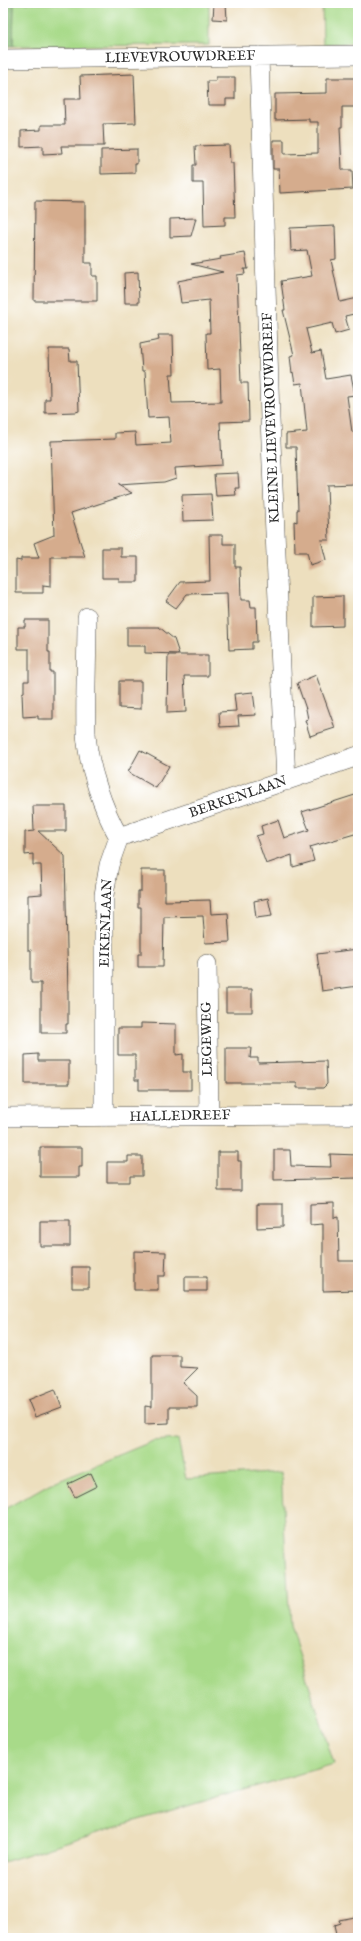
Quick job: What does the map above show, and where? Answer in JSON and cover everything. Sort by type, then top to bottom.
[{"type":"street","name":"KLEINE LIEVEVROUWDREEF","points":[[259,56],[270,427],[286,781]]},
{"type":"street","name":"LIEVEVROUWDREEF","points":[[3,59],[358,56]]},
{"type":"street","points":[[87,617],[86,735],[95,777],[109,820],[119,837]]},
{"type":"street","name":"BERKENLAAN","points":[[119,837],[358,756]]},
{"type":"street","name":"EIKENLAAN","points":[[104,1117],[104,895],[109,865],[119,837]]},
{"type":"street","name":"LEGEWEG","points":[[207,964],[209,1115]]},
{"type":"street","name":"HALLEDREEF","points":[[3,1118],[209,1115],[358,1115]]},
{"type":"green space","points":[[3,3],[14,3],[13,46],[3,46]]},
{"type":"green space","points":[[14,3],[209,3],[209,45],[13,46]]},
{"type":"green space","points":[[322,3],[358,3],[358,43],[323,44]]},
{"type":"green space","points":[[178,1439],[186,1479],[281,1472],[290,1626],[334,1764],[114,1827],[3,1862],[3,1510],[49,1484],[153,1441]]},
{"type":"building","points":[[214,3],[226,3],[227,20],[213,19]]},
{"type":"building","points":[[134,74],[136,123],[103,124],[104,146],[61,146],[62,153],[43,154],[43,146],[21,147],[21,131],[41,130],[41,125],[65,125],[64,99],[81,99],[80,76]]},
{"type":"building","points":[[216,77],[235,77],[235,99],[226,99],[226,105],[208,105],[207,81],[216,81]]},
{"type":"building","points":[[327,78],[358,78],[358,107],[342,107],[342,127],[340,127],[342,170],[352,170],[353,189],[280,193],[279,169],[273,169],[273,140],[284,140],[284,154],[318,153],[318,122],[309,122],[309,119],[275,120],[275,94],[327,93]]},
{"type":"building","points":[[229,145],[230,163],[233,163],[235,217],[225,217],[225,225],[204,226],[203,183],[193,183],[193,165],[196,165],[195,146]]},
{"type":"building","points":[[137,149],[137,164],[135,164],[135,173],[101,174],[101,150]]},
{"type":"building","points":[[35,201],[85,202],[85,263],[92,263],[92,276],[97,276],[97,301],[34,301]]},
{"type":"building","points":[[196,218],[191,236],[170,237],[170,219]]},
{"type":"building","points":[[335,226],[336,259],[331,260],[340,302],[358,298],[358,313],[345,316],[349,330],[335,334],[332,323],[306,329],[312,353],[321,351],[326,379],[351,375],[355,395],[347,396],[352,432],[355,432],[358,449],[354,450],[355,484],[327,485],[329,540],[321,540],[326,560],[310,565],[307,552],[295,552],[294,521],[297,522],[298,510],[296,447],[286,447],[286,434],[307,432],[302,383],[295,384],[293,372],[292,373],[290,356],[294,355],[283,310],[285,310],[281,281],[312,276],[307,250],[291,251],[290,228]]},
{"type":"building","points":[[245,253],[248,269],[244,269],[245,274],[237,275],[241,383],[248,383],[249,421],[220,422],[222,465],[175,468],[176,478],[164,482],[118,485],[132,493],[71,513],[85,557],[51,557],[51,586],[43,585],[43,593],[16,593],[16,560],[21,561],[21,558],[39,558],[34,543],[54,535],[51,441],[115,439],[115,433],[135,432],[136,445],[171,443],[169,417],[148,418],[145,371],[142,371],[140,344],[159,340],[158,335],[173,335],[174,374],[170,374],[172,403],[221,402],[220,369],[207,370],[206,333],[210,333],[209,300],[181,303],[178,281],[223,272],[191,264]]},
{"type":"building","points":[[138,272],[139,303],[125,303],[124,273]]},
{"type":"building","points":[[49,349],[69,349],[70,361],[77,361],[79,411],[45,413],[45,399],[50,399]]},
{"type":"building","points":[[238,473],[239,488],[235,488],[236,495],[216,496],[214,474]]},
{"type":"building","points":[[211,494],[213,520],[183,521],[182,495]]},
{"type":"building","points":[[209,535],[223,535],[223,544],[235,544],[235,567],[240,567],[241,600],[250,600],[251,607],[256,607],[257,642],[252,642],[252,649],[229,650],[227,593],[187,594],[176,608],[166,601],[180,582],[210,581]]},
{"type":"building","points":[[102,548],[121,548],[121,557],[138,557],[138,582],[119,582],[119,578],[102,578]]},
{"type":"building","points":[[343,596],[343,626],[313,627],[313,597]]},
{"type":"building","points":[[25,620],[48,620],[48,652],[50,652],[50,672],[53,672],[53,719],[38,719],[38,716],[23,717],[22,693],[24,692],[24,681],[29,681],[29,649],[18,649],[18,627],[25,627]]},
{"type":"building","points":[[127,627],[159,627],[174,639],[179,654],[145,653],[145,646],[127,646]]},
{"type":"building","points":[[168,655],[208,655],[208,676],[184,676],[186,712],[167,713]]},
{"type":"building","points":[[316,675],[335,728],[310,736],[305,720],[308,719],[306,709],[297,683]]},
{"type":"building","points":[[119,681],[141,681],[141,709],[119,708]]},
{"type":"building","points":[[253,692],[256,715],[238,716],[239,726],[220,727],[219,712],[236,711],[234,694]]},
{"type":"building","points":[[140,750],[169,766],[156,788],[128,772]]},
{"type":"building","points":[[358,794],[358,833],[310,847],[314,861],[293,867],[292,855],[266,864],[256,836],[263,834],[261,826],[278,820],[284,838],[309,830],[302,812]]},
{"type":"building","points":[[33,806],[66,806],[66,831],[38,831],[65,856],[68,994],[68,1024],[66,1024],[66,1033],[41,1033],[41,983],[31,983],[31,950],[28,950],[28,895],[42,894],[41,865],[33,865],[33,854],[25,855],[25,832],[34,831]]},
{"type":"building","points":[[141,870],[165,870],[165,901],[210,900],[211,914],[228,913],[230,942],[205,943],[203,916],[164,917],[163,967],[138,967],[138,954],[141,954],[141,907],[138,907],[138,891],[141,891]]},
{"type":"building","points":[[268,898],[272,916],[256,918],[254,901]]},
{"type":"building","points":[[358,949],[358,986],[322,991],[317,954]]},
{"type":"building","points":[[226,989],[252,989],[252,1012],[226,1012]]},
{"type":"building","points":[[141,1023],[176,1024],[176,1055],[183,1054],[183,1072],[191,1072],[191,1090],[139,1090],[139,1080],[135,1080],[135,1055],[118,1055],[118,1028],[141,1028]]},
{"type":"building","points":[[226,1048],[251,1048],[250,1058],[258,1058],[258,1063],[326,1061],[327,1084],[323,1088],[297,1088],[297,1083],[226,1083]]},
{"type":"building","points":[[38,1054],[38,1061],[69,1061],[69,1084],[25,1084],[25,1055]]},
{"type":"building","points":[[40,1147],[82,1147],[82,1167],[79,1167],[79,1177],[40,1177]]},
{"type":"building","points":[[274,1150],[290,1150],[291,1166],[331,1167],[330,1154],[358,1155],[358,1178],[274,1180]]},
{"type":"building","points":[[218,1152],[238,1152],[238,1161],[241,1161],[241,1191],[218,1191]]},
{"type":"building","points":[[128,1156],[142,1156],[142,1176],[130,1176],[130,1182],[107,1182],[107,1162],[128,1162]]},
{"type":"building","points":[[334,1203],[334,1218],[338,1217],[339,1261],[358,1261],[358,1290],[323,1291],[323,1224],[310,1225],[310,1204]]},
{"type":"building","points":[[257,1204],[283,1204],[283,1227],[257,1228]]},
{"type":"building","points":[[40,1221],[70,1221],[70,1246],[40,1246]]},
{"type":"building","points":[[134,1251],[166,1252],[165,1276],[158,1276],[158,1290],[134,1290]]},
{"type":"building","points":[[72,1267],[89,1267],[89,1288],[72,1288]]},
{"type":"building","points":[[185,1277],[207,1277],[207,1291],[185,1291]]},
{"type":"building","points":[[152,1355],[180,1355],[180,1367],[198,1368],[183,1383],[197,1396],[197,1407],[169,1407],[169,1423],[145,1424],[145,1406],[152,1407]]},
{"type":"building","points":[[55,1389],[62,1407],[35,1417],[28,1400]]},
{"type":"building","points":[[91,1473],[97,1486],[75,1497],[68,1484]]},
{"type":"building","points":[[355,1917],[358,1929],[358,1938],[337,1938],[334,1925],[340,1923],[339,1920]]}]
